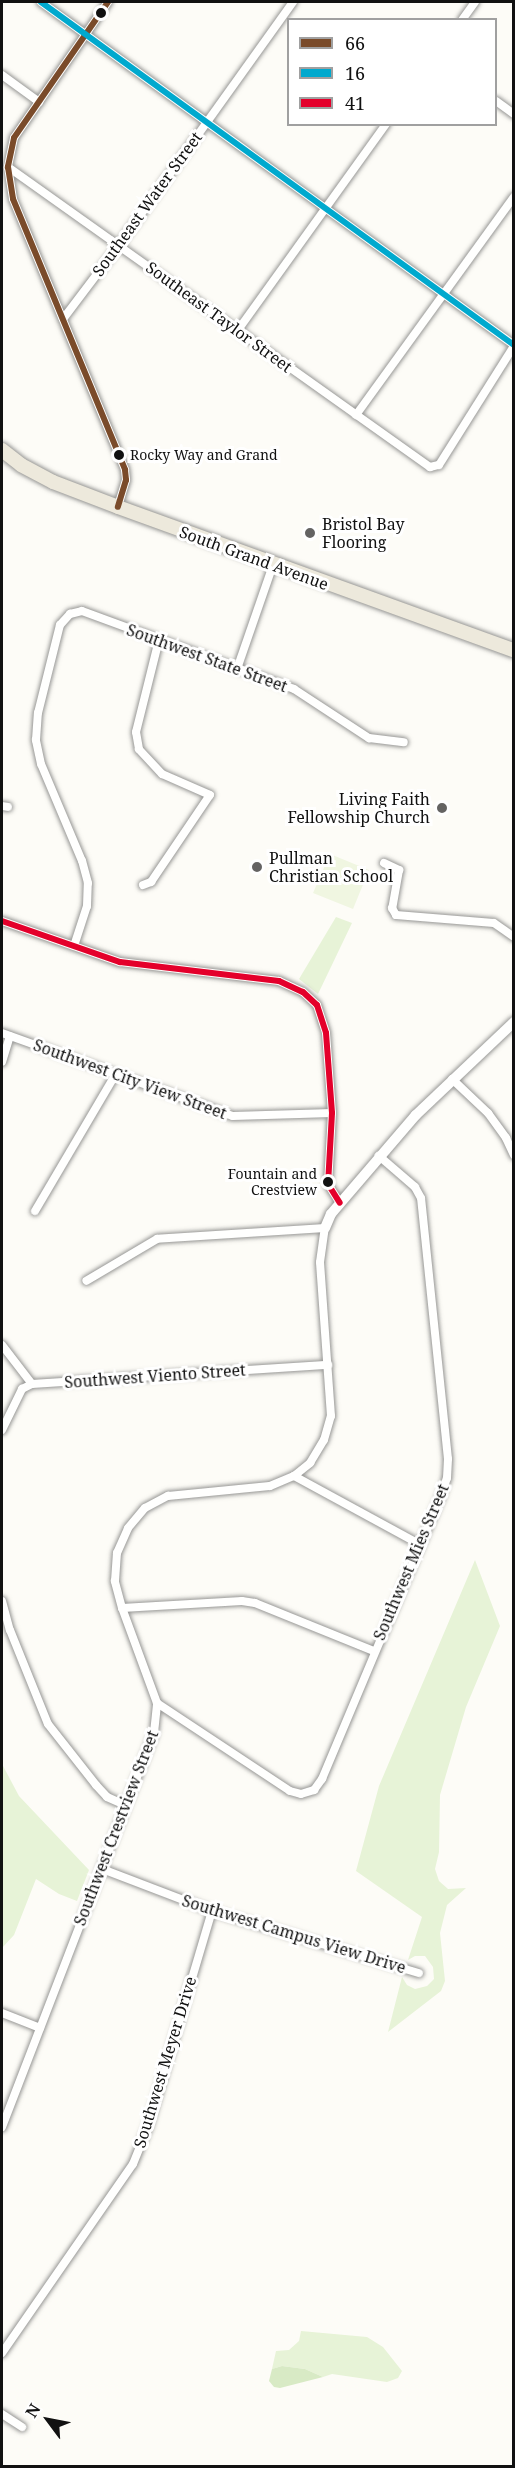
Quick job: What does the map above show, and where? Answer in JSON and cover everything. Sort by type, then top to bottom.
[{"type":"main road","name":"South Grand Avenue","points":[[2,450],[21,465],[53,482],[273,565],[513,650]]},
{"type":"street","points":[[41,2],[513,345]]},
{"type":"street","points":[[108,2],[14,138],[8,167],[9,184],[125,470],[126,480],[118,507]]},
{"type":"street","name":"Southeast Water Street","points":[[63,319],[119,245],[293,2]]},
{"type":"street","points":[[463,18],[475,2]]},
{"type":"street","points":[[2,75],[39,102]]},
{"type":"street","points":[[497,102],[513,114]]},
{"type":"street","points":[[238,330],[385,126]]},
{"type":"street","name":"Southeast Taylor Street","points":[[8,167],[430,467],[439,465],[513,345]]},
{"type":"street","points":[[356,415],[513,197]]},
{"type":"street","points":[[237,669],[273,565]]},
{"type":"street","name":"Southwest State Street","points":[[74,946],[87,906],[88,883],[82,861],[41,764],[36,740],[38,713],[60,625],[70,614],[82,611],[294,689],[369,738],[404,742]]},
{"type":"street","points":[[143,885],[151,882],[210,795],[162,774],[139,749],[136,732],[159,640]]},
{"type":"street","points":[[384,863],[399,870],[392,908],[396,915],[494,922],[513,937]]},
{"type":"street","points":[[2,921],[120,962],[279,981],[303,992],[317,1005],[323,1018],[332,1113],[328,1184],[340,1203]]},
{"type":"street","name":"Southwest Crestview Street","points":[[2,2127],[154,1733],[157,1703],[122,1608],[115,1581],[117,1553],[128,1528],[146,1508],[168,1496],[270,1486],[294,1476],[310,1463],[324,1440],[331,1416],[320,1262],[325,1228],[340,1203],[379,1156],[452,1078],[513,1022]]},
{"type":"street","points":[[2,1062],[6,1035]]},
{"type":"street","name":"Southwest City View Street","points":[[6,1035],[233,1116],[332,1113]]},
{"type":"street","points":[[35,1211],[115,1075]]},
{"type":"street","points":[[452,1078],[488,1113],[506,1137],[513,1155]]},
{"type":"street","name":"Southwest Mies Street","points":[[157,1703],[290,1791],[301,1794],[314,1790],[321,1779],[447,1478],[447,1447],[422,1198],[415,1188],[379,1156]]},
{"type":"street","points":[[86,1281],[157,1239],[325,1228]]},
{"type":"street","points":[[2,1345],[32,1384],[22,1389],[2,1430]]},
{"type":"street","name":"Southwest Viento Street","points":[[32,1384],[328,1365]]},
{"type":"street","points":[[294,1476],[418,1544]]},
{"type":"street","points":[[2,1600],[10,1630],[48,1724],[107,1797],[125,1805]]},
{"type":"street","points":[[122,1608],[242,1600],[255,1603],[374,1651]]},
{"type":"street","name":"Southwest Campus View Drive","points":[[102,1869],[212,1911],[419,1973]]},
{"type":"street","name":"Southwest Meyer Drive","points":[[2,2353],[133,2164],[148,2127],[212,1911]]},
{"type":"street","points":[[2,2013],[39,2028]]},
{"type":"street","points":[[2,2414],[22,2427]]},
{"type":"green space","points":[[330,854],[369,870],[353,909],[313,893]]},
{"type":"green space","points":[[336,917],[352,923],[318,994],[299,979]]},
{"type":"green space","points":[[475,1560],[500,1626],[466,1707],[440,1795],[439,1852],[435,1869],[439,1881],[448,1889],[466,1888],[447,1905],[440,1933],[445,1981],[441,1991],[388,2032],[402,1977],[407,1985],[415,1989],[427,1986],[434,1979],[433,1967],[425,1956],[415,1956],[408,1960],[422,1917],[356,1871],[379,1786]]},
{"type":"green space","points":[[2,1764],[19,1796],[89,1870],[77,1901],[59,1894],[36,1879],[14,1935],[2,1948]]},
{"type":"green space","points":[[301,2331],[367,2337],[383,2347],[402,2371],[398,2378],[387,2382],[332,2374],[323,2377],[305,2369],[282,2366],[272,2369],[276,2351],[289,2350],[299,2341]]},
{"type":"green space","points":[[282,2366],[305,2369],[323,2377],[280,2388],[274,2387],[269,2381],[272,2369]]},
{"type":"transit line","name":"16","points":[[41,2],[514,345]]},
{"type":"transit line","name":"66","points":[[108,2],[14,138],[8,167],[13,199],[125,470],[126,480],[118,507]]},
{"type":"transit line","name":"41","points":[[2,921],[120,962],[279,981],[303,992],[317,1005],[326,1033],[332,1113],[328,1184],[340,1203]]},
{"type":"place","name":"Rocky Way and Grand","points":[[119,455]]},
{"type":"place","name":"Bristol Bay Flooring","points":[[310,533]]},
{"type":"place","name":"Living Faith Fellowship Church","points":[[442,808]]},
{"type":"place","name":"Pullman Christian School","points":[[257,867]]},
{"type":"place","name":"Fountain and Crestview","points":[[328,1182]]}]
